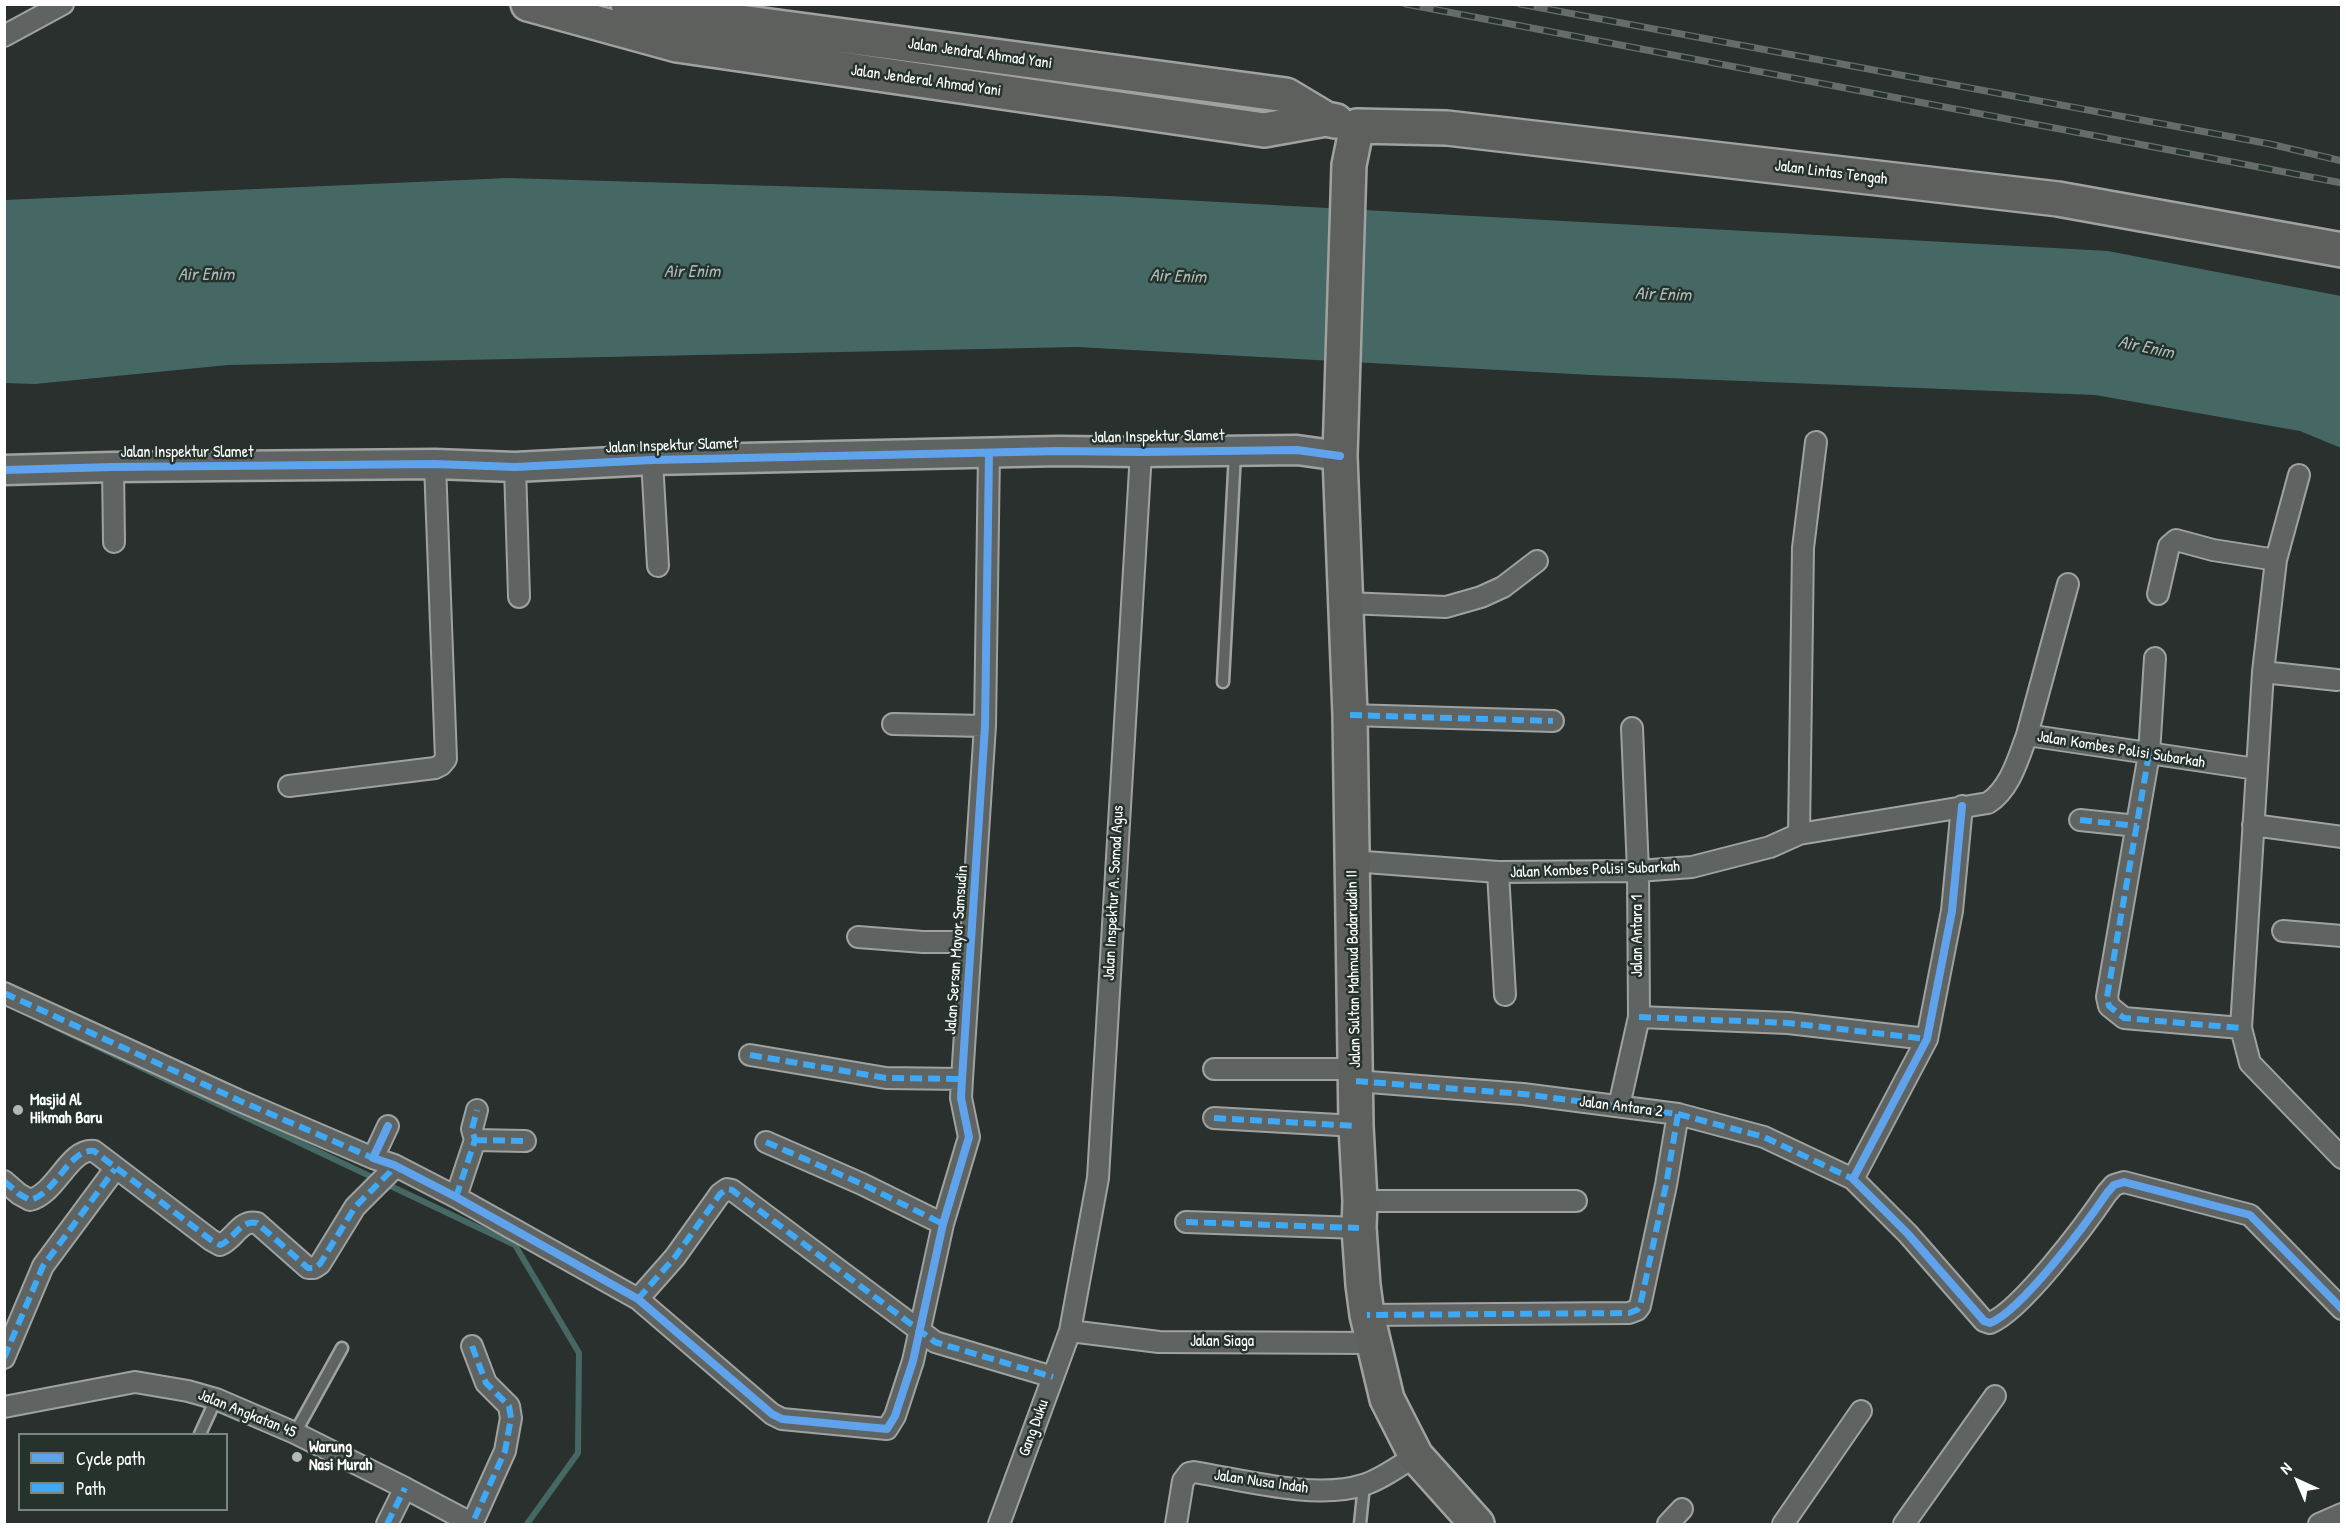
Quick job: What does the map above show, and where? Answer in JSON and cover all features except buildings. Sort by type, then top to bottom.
[{"type":"highway","name":"Jalan Jenderal Ahmad Yani","points":[[528,4],[677,45],[1264,130],[1342,123]]},
{"type":"highway","name":"Jalan Jendral Ahmad Yani","points":[[628,4],[650,10],[1286,95],[1342,123]]},
{"type":"highway","name":"Jalan Sultan Mahmud Badaruddin II","points":[[1342,123],[1348,165],[1344,381],[1340,456],[1350,715],[1359,1214],[1371,1329],[1387,1399],[1416,1456],[1477,1524]]},
{"type":"highway","name":"Jalan Lintas Tengah","points":[[1342,123],[1447,128],[2058,199],[2342,250]]},
{"type":"street","points":[[4,36],[63,4]]},
{"type":"street","points":[[1798,834],[1803,548],[1816,442]]},
{"type":"street","name":"Jalan Inspektur Slamet","points":[[4,470],[435,464],[515,467],[652,460],[1235,450],[1297,450],[1340,456]]},
{"type":"street","name":"Jalan Inspektur A. Somad Agus","points":[[1070,1331],[1098,1178],[1141,452]]},
{"type":"street","name":"Jalan Sersan Mayor Samsudin","points":[[638,1299],[772,1414],[782,1419],[879,1430],[887,1429],[891,1424],[921,1332],[943,1224],[969,1137],[962,1098],[962,1079],[985,726],[989,453]]},
{"type":"street","points":[[652,460],[658,566]]},
{"type":"street","points":[[290,786],[435,768],[446,759],[435,464]]},
{"type":"street","points":[[112,467],[114,542]]},
{"type":"street","points":[[515,467],[519,597]]},
{"type":"street","points":[[2300,475],[2276,560],[2263,672],[2241,1028],[2250,1063],[2339,1150]]},
{"type":"street","points":[[2158,594],[2169,546],[2176,540],[2212,550],[2276,560]]},
{"type":"street","points":[[1346,603],[1446,607],[1481,597],[1503,587],[1537,561]]},
{"type":"street","points":[[2027,735],[2068,584]]},
{"type":"street","points":[[2155,658],[2149,754],[2107,997],[2109,1006],[2124,1018],[2241,1028]]},
{"type":"street","points":[[2263,672],[2337,680]]},
{"type":"street","points":[[1350,715],[1553,721]]},
{"type":"street","points":[[893,724],[985,726]]},
{"type":"street","name":"Jalan Antara 1","points":[[1620,1106],[1639,1017],[1638,871],[1632,728]]},
{"type":"street","name":"Jalan Kombes Polisi Subarkah","points":[[1352,861],[1498,872],[1638,871],[1692,867],[1770,847],[1798,834],[1988,803],[1999,796],[2027,735],[2256,769]]},
{"type":"street","points":[[1853,1179],[1927,1039],[1952,911],[1962,806]]},
{"type":"street","points":[[2080,820],[2137,826]]},
{"type":"street","points":[[2253,825],[2342,837]]},
{"type":"street","points":[[1498,872],[1505,995]]},
{"type":"street","points":[[2283,931],[2342,936]]},
{"type":"street","points":[[858,937],[923,942],[970,942]]},
{"type":"street","points":[[4,993],[456,1197],[638,1299],[675,1257],[720,1194],[727,1189],[732,1190],[935,1342],[1053,1377]]},
{"type":"street","points":[[1639,1017],[1788,1023],[1927,1039]]},
{"type":"street","points":[[750,1055],[886,1078],[962,1079]]},
{"type":"street","name":"Jalan Antara 2","points":[[1214,1069],[1356,1075],[1678,1114],[1666,1185],[1640,1303],[1637,1310],[1629,1313]]},
{"type":"street","points":[[456,1197],[475,1140],[472,1129],[477,1110]]},
{"type":"street","points":[[1678,1114],[1764,1137],[1853,1179],[1908,1234],[1984,1321],[1990,1323],[1998,1320],[2030,1291],[2106,1193],[2114,1185],[2124,1182],[2250,1215],[2342,1309]]},
{"type":"street","points":[[1215,1118],[1356,1126]]},
{"type":"street","points":[[373,1158],[388,1126]]},
{"type":"street","points":[[475,1140],[525,1140]]},
{"type":"street","points":[[766,1142],[862,1184],[943,1224]]},
{"type":"street","points":[[4,1181],[30,1200],[39,1198],[49,1190],[78,1154],[86,1150],[94,1151],[220,1245],[228,1242],[243,1224],[250,1221],[256,1223],[308,1268],[314,1268],[320,1263],[355,1207],[392,1169]]},
{"type":"street","points":[[4,1358],[43,1266],[115,1168]]},
{"type":"street","points":[[1186,1222],[1576,1201]]},
{"type":"street","name":"Jalan Siaga","points":[[1070,1331],[1159,1342],[1629,1313]]},
{"type":"street","name":"Gang Duku","points":[[999,1524],[1070,1331]]},
{"type":"street","points":[[472,1346],[486,1383],[509,1406],[511,1418],[505,1451],[472,1524]]},
{"type":"street","name":"Jalan Angkatan 45","points":[[4,1407],[135,1382],[189,1391],[216,1398],[294,1433],[472,1524]]},
{"type":"street","points":[[1904,1524],[1995,1396]]},
{"type":"street","points":[[1783,1524],[1861,1412]]},
{"type":"street","name":"Jalan Nusa Indah","points":[[1176,1524],[1183,1481],[1189,1473],[1307,1490],[1333,1490],[1364,1485],[1416,1456]]},
{"type":"street","points":[[387,1524],[405,1488]]},
{"type":"street","points":[[1668,1524],[1682,1509]]},
{"type":"street","points":[[2319,1524],[2342,1514]]},
{"type":"lane","points":[[1223,682],[1235,450]]},
{"type":"lane","points":[[294,1433],[342,1348]]},
{"type":"lane","points":[[201,1433],[216,1398]]},
{"type":"lane","points":[[1360,1524],[1364,1485]]},
{"type":"water","name":"Air Enim","points":[[508,178],[1110,196],[2108,251],[2341,296],[2341,448],[2300,431],[2095,395],[1591,375],[1077,347],[228,365],[35,384],[5,383],[4,200]]},
{"type":"waterway","points":[[45,1022],[515,1245],[579,1353],[578,1453],[527,1524]]},
{"type":"railway","points":[[1406,4],[2342,183]]},
{"type":"railway","points":[[1520,4],[2270,144],[2342,161]]},
{"type":"marked path","points":[[1350,715],[1553,721]]},
{"type":"marked path","points":[[2149,754],[2107,997],[2109,1006],[2124,1018],[2241,1028]]},
{"type":"marked path","points":[[2080,820],[2137,826]]},
{"type":"marked path","points":[[4,993],[238,1100],[373,1158]]},
{"type":"marked path","points":[[1639,1017],[1788,1023],[1927,1039]]},
{"type":"marked path","points":[[750,1055],[886,1078],[962,1079]]},
{"type":"marked path","points":[[1356,1081],[1523,1094],[1678,1114],[1666,1185],[1640,1306],[1637,1310],[1629,1313],[1367,1315]]},
{"type":"marked path","points":[[456,1197],[475,1140],[472,1129],[477,1110]]},
{"type":"marked path","points":[[1678,1114],[1764,1137],[1853,1179]]},
{"type":"marked path","points":[[1214,1118],[1356,1126]]},
{"type":"marked path","points":[[475,1140],[525,1141]]},
{"type":"marked path","points":[[766,1142],[862,1184],[943,1224]]},
{"type":"marked path","points":[[4,1181],[30,1200],[48,1189],[77,1156],[94,1151],[220,1245],[246,1224],[257,1223],[308,1268],[314,1268],[320,1264],[355,1207],[390,1172],[394,1165]]},
{"type":"marked path","points":[[4,1358],[43,1266],[115,1169]]},
{"type":"marked path","points":[[638,1299],[675,1257],[720,1194],[727,1189],[732,1190],[935,1342],[1053,1377]]},
{"type":"marked path","points":[[1186,1222],[1359,1228]]},
{"type":"marked path","points":[[472,1346],[486,1383],[509,1406],[511,1418],[505,1451],[472,1524]]},
{"type":"marked path","points":[[387,1524],[405,1488]]},
{"type":"cycle path","points":[[4,470],[435,464],[515,467],[652,460],[1059,451],[1297,450],[1340,456]]},
{"type":"cycle path","points":[[388,1126],[373,1158],[394,1165],[456,1197],[638,1299],[772,1414],[782,1419],[887,1429],[895,1416],[913,1361],[943,1224],[969,1137],[961,1098],[985,726],[989,453]]},
{"type":"cycle path","points":[[1962,806],[1952,911],[1927,1039],[1853,1179],[1908,1234],[1984,1321],[1990,1323],[2003,1315],[2035,1285],[2069,1245],[2107,1193],[2114,1185],[2124,1182],[2250,1215],[2342,1309]]},
{"type":"place","name":"Masjid Al Hikmah Baru","points":[[18,1110]]},
{"type":"place","name":"Warung Nasi Murah","points":[[297,1457]]}]
